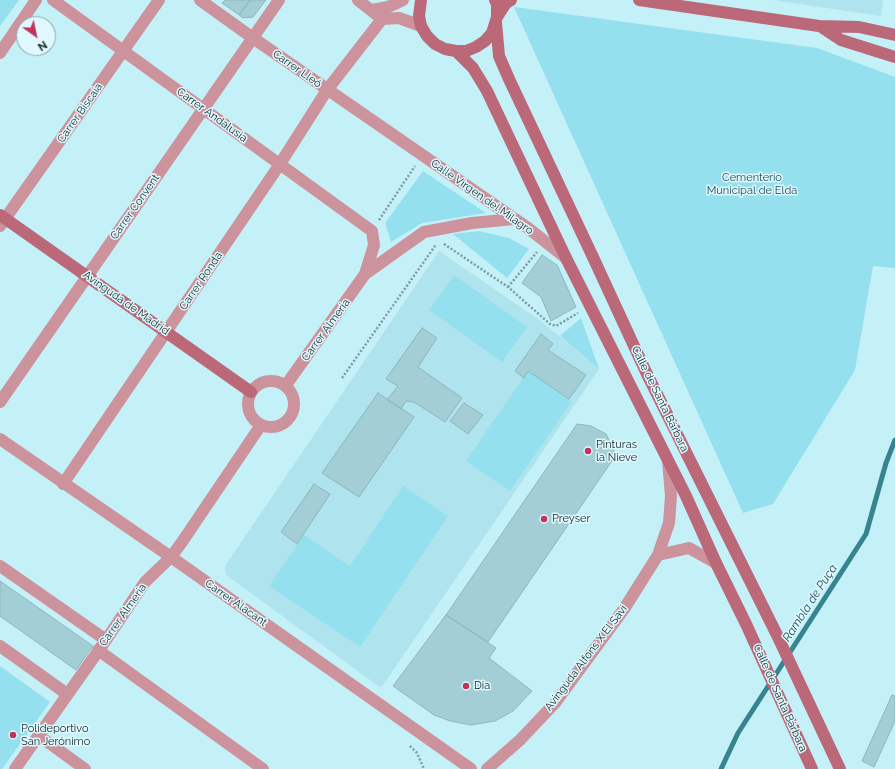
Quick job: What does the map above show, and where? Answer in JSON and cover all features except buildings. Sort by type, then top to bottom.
[{"type":"street","points":[[0,53],[36,0]]},
{"type":"street","name":"Carrer Andalusia","points":[[53,0],[372,230]]},
{"type":"street","name":"Carrer Biscaia","points":[[2,220],[159,0]]},
{"type":"street","name":"Carrer Lleó","points":[[200,0],[396,138]]},
{"type":"street","name":"Carrer Convent","points":[[0,402],[279,0]]},
{"type":"street","points":[[358,0],[382,19],[399,18],[421,26]]},
{"type":"street","points":[[372,10],[388,7],[403,0]]},
{"type":"street","points":[[421,0],[419,16],[421,26],[427,36],[435,44],[445,49],[456,51],[476,47],[485,41],[492,33],[496,20],[506,3],[511,0]]},
{"type":"street","name":"Calle de Santa Bárbara","points":[[495,0],[497,4],[496,20],[499,56],[509,79],[646,372],[777,635],[840,769]]},
{"type":"street","points":[[640,0],[819,26],[859,27],[895,35]]},
{"type":"street","name":"Carrer Ronda","points":[[63,484],[280,164],[337,76],[382,19]]},
{"type":"street","points":[[819,26],[841,40],[895,56]]},
{"type":"street","name":"Calle de Santa Bárbara","points":[[456,51],[474,68],[481,79],[566,258],[686,496],[716,564],[760,653],[812,769]]},
{"type":"street","name":"Calle Virgen del Milagro","points":[[396,138],[546,241],[566,258]]},
{"type":"street","name":"Carrer Almeria","points":[[365,274],[424,232],[472,223],[514,219]]},
{"type":"street","name":"Avinguda de Madrid","points":[[2,220],[87,276],[251,392]]},
{"type":"street","name":"Carrer Almeria","points":[[286,385],[365,274],[374,245],[372,230]]},
{"type":"street","points":[[271,380],[279,381],[286,385],[292,393],[295,402],[293,412],[288,420],[280,426],[270,427],[253,419],[249,410],[248,401],[251,392],[260,384],[271,380]]},
{"type":"street","name":"Carrer Almeria","points":[[15,769],[145,582],[171,557],[261,424]]},
{"type":"street","name":"Carrer Alacant","points":[[0,439],[63,484],[171,557],[471,769]]},
{"type":"street","name":"Avinguda Alfons X El Savi","points":[[487,769],[520,740],[555,703],[624,609],[658,555],[669,523],[671,496],[668,460]]},
{"type":"street","points":[[658,555],[689,548],[716,564]]},
{"type":"street","points":[[0,566],[263,769]]},
{"type":"street","points":[[0,646],[67,694]]},
{"type":"street","points":[[38,735],[85,769]]},
{"type":"path","points":[[372,230],[422,155]]},
{"type":"path","points":[[508,287],[546,241]]},
{"type":"path","points":[[342,378],[435,246],[444,243],[508,287],[550,324],[556,326],[590,306]]},
{"type":"path","points":[[410,745],[417,753],[424,769]]},
{"type":"shaded area","points":[[773,0],[883,0],[881,16]]},
{"type":"shaded area","points":[[439,251],[541,321],[599,369],[381,688],[226,575],[225,566]]},
{"type":"green space","points":[[0,0],[19,0],[0,26]]},
{"type":"green space","name":"Cementerio Municipal de Elda","points":[[514,7],[817,48],[895,77],[895,268],[873,266],[855,370],[773,504],[743,513]]},
{"type":"green space","points":[[423,171],[486,213],[422,223],[391,242],[385,223]]},
{"type":"green space","points":[[479,231],[509,238],[529,249],[507,278],[453,234]]},
{"type":"green space","points":[[454,275],[527,327],[502,362],[429,310]]},
{"type":"green space","points":[[581,318],[599,369],[560,336]]},
{"type":"green space","points":[[528,371],[572,401],[510,491],[466,461]]},
{"type":"green space","points":[[403,486],[448,516],[360,647],[269,586],[304,535],[350,566]]},
{"type":"green space","name":"Polideportivo San Jerónimo","points":[[0,666],[50,702],[2,769],[0,769]]},
{"type":"waterway","name":"Rambla de Puça","points":[[721,769],[738,733],[866,534],[886,463],[895,440]]},
{"type":"place","name":"Pinturas la Nieve","points":[[588,451]]},
{"type":"place","name":"Preyser","points":[[544,519]]},
{"type":"place","name":"Dia","points":[[466,686]]},
{"type":"place","name":"Polideportivo San Jerónimo","points":[[13,735]]}]
